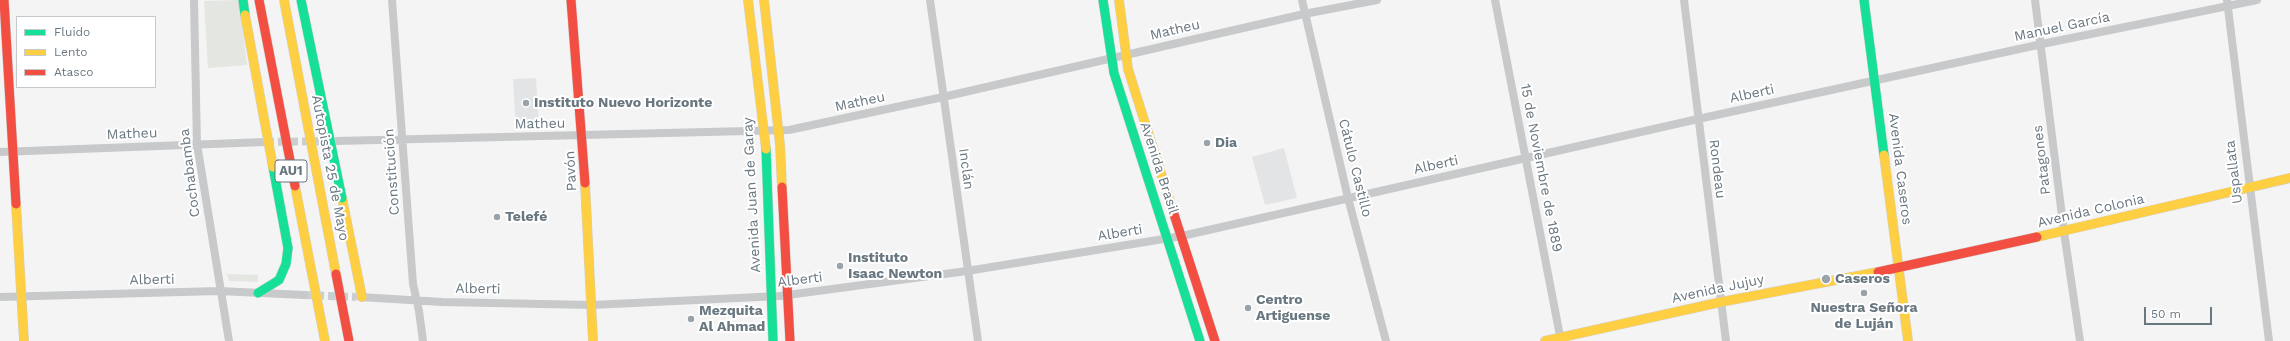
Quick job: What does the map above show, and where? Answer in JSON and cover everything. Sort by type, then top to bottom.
[{"type":"main road","points":[[4,0],[24,341]]},
{"type":"main road","points":[[243,0],[288,248],[286,264],[278,280],[258,293]]},
{"type":"main road","name":"AU1","points":[[259,0],[325,341]]},
{"type":"main road","name":"Autopista 25 de Mayo","points":[[284,0],[349,341]]},
{"type":"main road","points":[[301,0],[342,198],[359,297]]},
{"type":"main road","name":"Pavón","points":[[571,0],[583,136],[593,341]]},
{"type":"main road","name":"Avenida Juan de Garay","points":[[748,0],[764,132],[773,341]]},
{"type":"main road","name":"Avenida Juan de Garay","points":[[764,0],[779,131],[790,341]]},
{"type":"main road","name":"Avenida Brasil","points":[[1103,0],[1110,58],[1200,341]]},
{"type":"main road","name":"Avenida Brasil","points":[[1119,0],[1125,55],[1215,341]]},
{"type":"main road","name":"Avenida Caseros","points":[[1864,0],[1908,341]]},
{"type":"main road","name":"Avenida Colonia","points":[[1898,268],[2064,232],[2290,178]]},
{"type":"main road","name":"Avenida Jujuy","points":[[1545,341],[1561,339],[1721,302],[1898,268]]},
{"type":"street","name":"Cochabamba","points":[[194,0],[197,144],[219,291],[229,341]]},
{"type":"street","name":"Constitución","points":[[392,0],[413,284],[417,300],[422,341]]},
{"type":"street","name":"Inclán","points":[[930,0],[978,341]]},
{"type":"street","name":"Cátulo Castillo","points":[[1302,0],[1304,14],[1348,198],[1386,341]]},
{"type":"street","name":"Matheu","points":[[337,141],[779,131],[944,98],[1110,58],[1304,14],[1377,0]]},
{"type":"street","name":"15 de Noviembre de 1889","points":[[1495,0],[1561,339]]},
{"type":"street","name":"Rondeau","points":[[1684,0],[1726,341]]},
{"type":"street","name":"Patagones","points":[[2035,0],[2042,44],[2064,232],[2080,341]]},
{"type":"street","name":"Manuel García","points":[[1874,82],[2228,3],[2256,0]]},
{"type":"street","name":"Uspallata","points":[[2228,3],[2249,188],[2269,341]]},
{"type":"street","name":"Alberti","points":[[359,297],[592,305],[788,296],[967,271],[1182,236],[1698,119],[1874,82]]},
{"type":"street","name":"Matheu","points":[[0,152],[265,142]]},
{"type":"street","name":"Alberti","points":[[0,296],[219,291],[304,295]]},
{"type":"shaded area","points":[[239,0],[247,65],[208,68],[204,1]]},
{"type":"shaded area","name":"Instituto Nuevo Horizonte","points":[[536,78],[539,126],[516,128],[513,79]]},
{"type":"shaded area","points":[[1284,148],[1297,198],[1265,205],[1252,157]]},
{"type":"shaded area","points":[[227,274],[258,275],[258,282],[229,281]]},
{"type":"tunnel","points":[[266,142],[332,141]]},
{"type":"tunnel","points":[[304,295],[356,297]]},
{"type":"traffic: fast","points":[[243,0],[245,15]]},
{"type":"traffic: fast","points":[[301,0],[342,198]]},
{"type":"traffic: fast","points":[[1103,0],[1114,73],[1200,341]]},
{"type":"traffic: fast","points":[[1864,0],[1884,155]]},
{"type":"traffic: fast","points":[[766,149],[773,341]]},
{"type":"traffic: fast","points":[[273,167],[288,248]]},
{"type":"traffic: fast","points":[[258,293],[279,280],[286,264],[288,248]]},
{"type":"traffic: slow","points":[[284,0],[336,274]]},
{"type":"traffic: slow","points":[[748,0],[766,149]]},
{"type":"traffic: slow","points":[[764,0],[780,145],[782,187]]},
{"type":"traffic: slow","points":[[1119,0],[1128,69],[1170,202]]},
{"type":"traffic: slow","points":[[245,15],[273,167]]},
{"type":"traffic: slow","points":[[1884,155],[1908,341]]},
{"type":"traffic: slow","points":[[2037,237],[2290,178]]},
{"type":"traffic: slow","points":[[585,183],[593,341]]},
{"type":"traffic: slow","points":[[295,186],[325,341]]},
{"type":"traffic: slow","points":[[342,198],[362,297]]},
{"type":"traffic: slow","points":[[16,204],[24,341]]},
{"type":"traffic: slow","points":[[1545,341],[1721,302],[1878,272]]},
{"type":"traffic: jam","points":[[4,0],[16,204]]},
{"type":"traffic: jam","points":[[259,0],[295,186]]},
{"type":"traffic: jam","points":[[571,0],[585,183]]},
{"type":"traffic: jam","points":[[782,187],[790,341]]},
{"type":"traffic: jam","points":[[1170,202],[1215,341]]},
{"type":"traffic: jam","points":[[1878,272],[2037,237]]},
{"type":"traffic: jam","points":[[336,274],[349,341]]},
{"type":"place","name":"Instituto Nuevo Horizonte","points":[[526,103]]},
{"type":"place","name":"Dia","points":[[1207,143]]},
{"type":"place","name":"Telefé","points":[[497,217]]},
{"type":"place","name":"Instituto Isaac Newton","points":[[840,266]]},
{"type":"place","name":"Caseros","points":[[1826,279]]},
{"type":"place","name":"Nuestra Señora de Luján","points":[[1864,293]]},
{"type":"place","name":"Centro Artiguense","points":[[1248,308]]},
{"type":"place","name":"Mezquita Al Ahmad","points":[[691,319]]}]
